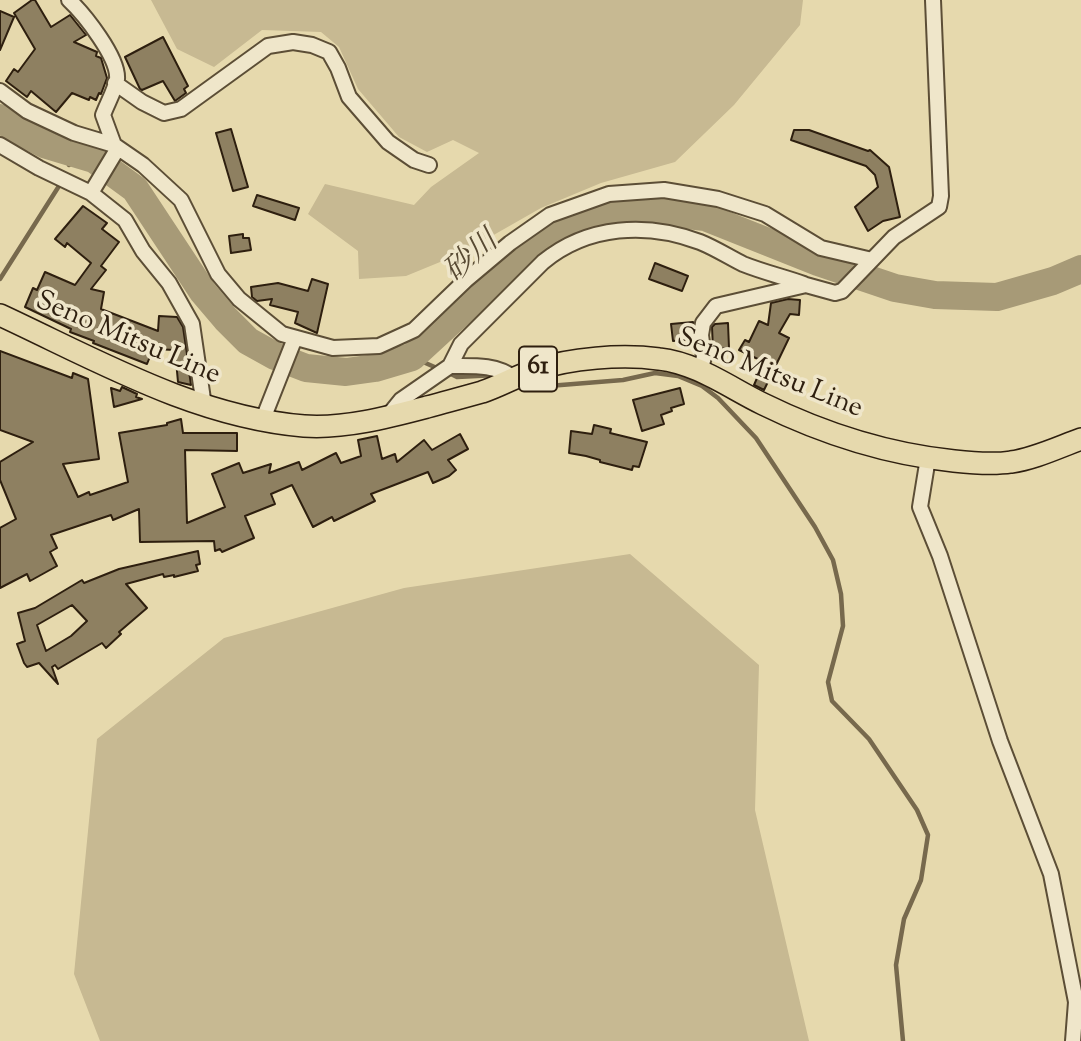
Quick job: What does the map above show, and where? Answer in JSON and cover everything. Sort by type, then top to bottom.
[{"type":"main road","name":"Seno Mitsu Line","points":[[0,315],[148,384],[204,406],[305,426],[349,424],[388,415],[482,392],[538,369],[592,358],[661,359],[691,367],[765,405],[827,432],[886,450],[928,458],[1010,463],[1081,439]]},
{"type":"street","points":[[69,0],[79,9],[114,61],[117,79],[103,115],[116,146]]},
{"type":"street","points":[[388,415],[401,400],[450,366],[461,344],[543,262],[557,251],[580,240],[616,230],[641,228],[670,232],[702,243],[745,265],[835,293],[842,291],[894,237],[939,207],[941,196],[933,0]]},
{"type":"street","points":[[115,83],[142,102],[164,113],[181,109],[268,46],[293,41],[312,45],[329,52],[349,97],[388,142],[414,160],[429,164]]},
{"type":"street","points":[[0,91],[27,111],[62,128],[116,146],[143,165],[181,201],[218,274],[239,299],[282,334],[333,348],[379,346],[414,330],[466,280],[510,243],[550,215],[609,194],[664,190],[718,199],[765,214],[821,248],[872,260]]},
{"type":"street","points":[[0,145],[39,168],[91,193],[125,220],[142,251],[169,283],[192,324],[204,406]]},
{"type":"street","points":[[91,193],[116,146]]},
{"type":"street","points":[[700,372],[704,357],[701,335],[703,323],[716,306],[806,285]]},
{"type":"street","points":[[263,419],[295,338]]},
{"type":"street","points":[[450,366],[483,366],[507,373],[514,378]]},
{"type":"street","points":[[928,458],[920,507],[940,556],[1000,741],[1051,874],[1076,1002],[1073,1041]]},
{"type":"shaded area","points":[[151,0],[803,0],[800,25],[734,105],[675,162],[601,183],[541,208],[462,253],[406,276],[359,279],[358,251],[308,214],[325,184],[414,205],[431,187],[479,153],[453,140],[427,152],[399,137],[358,89],[339,47],[321,32],[262,30],[214,67],[177,49]]},
{"type":"shaded area","points":[[630,554],[759,665],[755,810],[809,1041],[100,1041],[74,974],[97,739],[224,638],[404,588]]},
{"type":"building","points":[[35,0],[51,27],[70,15],[86,35],[74,42],[97,52],[96,56],[101,58],[107,78],[96,100],[72,93],[56,112],[31,91],[27,97],[6,81],[14,69],[18,72],[35,49],[14,13]]},
{"type":"building","points":[[0,11],[14,17],[0,50]]},
{"type":"building","points":[[163,37],[188,86],[184,89],[186,93],[175,101],[163,81],[140,89],[125,57]]},
{"type":"building","points":[[231,129],[248,187],[233,191],[216,133]]},
{"type":"building","points":[[794,130],[809,130],[870,150],[889,167],[900,217],[883,221],[868,231],[855,207],[878,187],[875,175],[866,166],[791,140]]},
{"type":"building","points":[[257,195],[299,208],[295,220],[253,206]]},
{"type":"building","points":[[83,206],[107,223],[102,229],[119,242],[101,266],[106,270],[91,289],[104,292],[101,309],[158,331],[159,316],[177,317],[183,327],[187,354],[186,371],[189,371],[191,385],[178,382],[175,350],[153,349],[147,364],[93,343],[94,341],[70,332],[71,329],[25,307],[33,288],[37,290],[45,272],[75,285],[91,263],[67,243],[65,247],[55,239]]},
{"type":"building","points":[[243,234],[243,238],[249,238],[251,250],[231,253],[229,236]]},
{"type":"building","points":[[655,263],[688,276],[682,291],[649,279]]},
{"type":"building","points":[[312,279],[328,284],[317,333],[295,323],[298,312],[270,305],[272,299],[257,301],[252,297],[251,287],[278,283],[308,291]]},
{"type":"building","points":[[788,299],[800,300],[799,315],[790,314],[779,333],[789,338],[764,390],[754,385],[764,362],[739,350],[745,340],[749,342],[759,321],[768,325],[771,303]]},
{"type":"building","points":[[693,322],[692,339],[673,341],[671,324]]},
{"type":"building","points":[[728,323],[729,348],[713,349],[712,327],[715,324]]},
{"type":"building","points":[[0,351],[72,378],[73,373],[88,379],[99,459],[63,464],[78,497],[128,482],[119,433],[167,425],[181,419],[183,433],[237,433],[237,451],[185,450],[187,523],[225,507],[212,474],[239,463],[243,473],[271,464],[269,473],[299,462],[302,470],[336,453],[341,463],[361,456],[358,440],[377,436],[382,459],[395,454],[397,462],[424,440],[432,450],[460,434],[468,449],[448,460],[456,470],[449,476],[433,483],[428,472],[371,494],[375,501],[334,521],[332,517],[313,527],[292,485],[271,494],[275,504],[245,516],[254,538],[222,552],[220,549],[215,551],[214,541],[140,542],[139,509],[113,520],[111,515],[51,535],[57,548],[50,552],[57,566],[30,581],[27,574],[0,588],[0,528],[16,519],[0,480],[0,462],[33,442],[0,430]]},
{"type":"building","points":[[122,387],[142,399],[114,407],[111,388],[120,391]]},
{"type":"building","points":[[680,388],[684,404],[661,415],[664,424],[642,431],[633,400]]},
{"type":"building","points":[[594,425],[611,429],[610,433],[647,442],[639,467],[633,466],[632,470],[569,453],[571,431],[592,434]]},
{"type":"building","points":[[198,551],[200,564],[196,565],[198,571],[174,577],[164,577],[163,574],[126,584],[147,608],[119,632],[121,634],[106,648],[102,643],[58,669],[55,665],[52,667],[58,684],[39,663],[27,667],[17,644],[25,641],[18,613],[35,608],[82,580],[84,583],[119,569]],"holes":[[[72,605],[87,621],[71,636],[46,651],[37,625]]]},
{"type":"waterway","name":"砂川","points":[[0,118],[44,144],[94,159],[135,189],[203,292],[226,319],[248,341],[275,356],[306,368],[346,372],[375,368],[412,357],[498,278],[550,237],[597,218],[643,210],[705,217],[818,262],[895,288],[935,295],[997,297],[1053,281],[1081,269]]},
{"type":"waterway","points":[[69,165],[75,153]]},
{"type":"waterway","points":[[0,279],[59,186]]},
{"type":"waterway","points":[[412,357],[439,369]]},
{"type":"waterway","points":[[447,372],[457,377],[497,375]]},
{"type":"waterway","points":[[524,388],[623,380],[655,373],[678,376],[702,386],[718,398],[756,438],[815,527],[833,560],[841,594],[843,626],[828,682],[832,701],[869,739],[917,810],[928,835],[921,880],[904,919],[896,965],[903,1041]]}]
